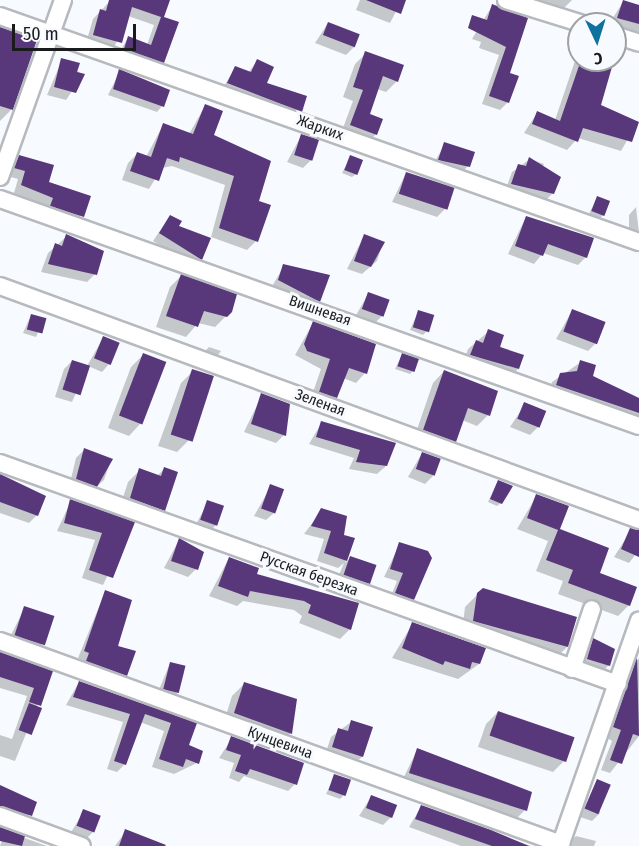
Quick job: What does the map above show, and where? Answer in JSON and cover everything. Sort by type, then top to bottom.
[{"type":"street","points":[[0,177],[63,0]]},
{"type":"street","points":[[506,0],[567,19]]},
{"type":"street","name":"Жарких","points":[[0,16],[53,32],[639,242]]},
{"type":"street","name":"Вишневая","points":[[0,199],[639,426]]},
{"type":"street","name":"Зеленая","points":[[0,286],[639,520]]},
{"type":"street","name":"Русская березка","points":[[0,463],[618,684]]},
{"type":"street","points":[[572,669],[592,609]]},
{"type":"street","points":[[560,845],[639,620]]},
{"type":"street","name":"Кунцевича","points":[[0,641],[560,845]]},
{"type":"street","points":[[0,816],[82,846]]},
{"type":"building","points":[[109,0],[170,0],[164,17],[179,22],[164,63],[124,49],[128,36],[151,45],[161,17],[132,7],[122,43],[93,35],[100,9],[106,11]]},
{"type":"building","points":[[366,0],[406,0],[401,14]]},
{"type":"building","points":[[623,0],[639,5],[639,24],[627,21],[627,12],[619,12]]},
{"type":"building","points":[[492,4],[528,18],[510,73],[519,76],[509,103],[489,96],[506,47],[468,28],[472,15],[487,20]]},
{"type":"building","points":[[328,22],[360,34],[355,47],[323,35]]},
{"type":"building","points":[[0,27],[37,40],[13,110],[0,106]]},
{"type":"building","points":[[365,51],[404,65],[398,82],[383,76],[370,114],[383,119],[377,135],[350,125],[363,90],[353,87]]},
{"type":"building","points":[[61,58],[80,63],[77,72],[85,74],[76,93],[54,87]]},
{"type":"building","points":[[257,59],[274,67],[267,83],[307,96],[302,112],[227,83],[235,66],[251,72]]},
{"type":"building","points":[[119,69],[170,90],[164,107],[113,89]]},
{"type":"building","points":[[577,72],[611,72],[601,105],[639,122],[632,142],[583,128],[578,142],[532,124],[537,111],[560,121]]},
{"type":"building","points":[[205,104],[223,111],[214,135],[271,161],[259,201],[271,205],[258,242],[219,228],[234,176],[180,157],[179,162],[167,158],[159,181],[130,171],[137,152],[151,157],[163,123],[193,134]]},
{"type":"building","points":[[301,134],[319,140],[312,161],[294,155]]},
{"type":"building","points":[[444,142],[475,152],[470,167],[438,160]]},
{"type":"building","points":[[19,155],[54,165],[49,182],[91,196],[84,217],[50,206],[53,198],[21,185],[25,171],[14,168]]},
{"type":"building","points":[[350,155],[363,160],[357,175],[344,170]]},
{"type":"building","points":[[529,157],[561,177],[554,194],[511,184],[518,164],[526,166]]},
{"type":"building","points":[[406,172],[455,188],[447,210],[399,194]]},
{"type":"building","points":[[597,196],[610,201],[604,216],[591,211]]},
{"type":"building","points":[[170,215],[182,221],[179,226],[211,238],[202,260],[159,233]]},
{"type":"building","points":[[526,216],[594,238],[587,258],[548,244],[543,256],[515,246]]},
{"type":"building","points":[[66,234],[104,251],[97,275],[48,264],[55,243],[62,246]]},
{"type":"building","points":[[364,234],[385,242],[371,267],[354,261]]},
{"type":"building","points":[[283,264],[330,275],[320,302],[278,280]]},
{"type":"building","points":[[181,274],[237,294],[232,312],[227,317],[204,311],[198,327],[166,316]]},
{"type":"building","points":[[368,292],[390,300],[383,317],[362,309]]},
{"type":"building","points":[[572,309],[606,322],[597,344],[563,331]]},
{"type":"building","points":[[418,310],[434,315],[429,332],[413,327]]},
{"type":"building","points":[[31,314],[46,318],[42,334],[27,329]]},
{"type":"building","points":[[313,321],[376,344],[367,374],[349,368],[337,398],[319,392],[330,359],[307,351],[304,344]]},
{"type":"building","points":[[488,329],[504,335],[500,347],[524,355],[519,369],[470,355],[476,340],[483,343]]},
{"type":"building","points":[[103,336],[120,343],[111,365],[94,358]]},
{"type":"building","points":[[143,353],[166,362],[142,425],[119,416]]},
{"type":"building","points":[[402,353],[419,359],[414,372],[397,366]]},
{"type":"building","points":[[72,360],[90,366],[80,395],[62,389]]},
{"type":"building","points":[[580,360],[596,365],[593,376],[639,398],[639,413],[556,385],[560,373],[577,371]]},
{"type":"building","points":[[192,369],[214,376],[193,442],[171,435]]},
{"type":"building","points":[[444,370],[498,391],[490,416],[468,408],[456,442],[423,430]]},
{"type":"building","points":[[261,393],[290,404],[286,436],[251,424]]},
{"type":"building","points":[[524,402],[546,411],[540,428],[517,419]]},
{"type":"building","points":[[321,421],[396,443],[387,466],[356,462],[360,450],[316,437]]},
{"type":"building","points":[[84,448],[113,459],[97,487],[76,479]]},
{"type":"building","points":[[422,452],[441,459],[435,476],[416,469]]},
{"type":"building","points":[[164,467],[178,472],[165,511],[130,498],[139,468],[161,476]]},
{"type":"building","points":[[0,474],[46,496],[38,516],[0,502]]},
{"type":"building","points":[[498,480],[513,486],[502,504],[490,499]]},
{"type":"building","points":[[270,484],[284,489],[275,514],[261,508]]},
{"type":"building","points":[[536,494],[569,506],[560,529],[609,548],[600,573],[637,587],[630,606],[568,583],[573,570],[546,560],[558,530],[527,518]]},
{"type":"building","points":[[70,499],[135,522],[113,578],[89,570],[102,533],[64,523]]},
{"type":"building","points":[[207,500],[224,506],[217,526],[200,520]]},
{"type":"building","points":[[321,508],[347,516],[344,535],[355,538],[347,561],[324,553],[331,531],[311,526]]},
{"type":"building","points":[[630,528],[639,530],[639,557],[621,549]]},
{"type":"building","points":[[179,538],[204,552],[198,570],[171,561]]},
{"type":"building","points":[[399,542],[428,551],[432,558],[414,600],[395,593],[403,573],[390,569]]},
{"type":"building","points":[[350,556],[376,565],[370,584],[343,575]]},
{"type":"building","points":[[229,557],[259,568],[257,574],[359,603],[351,630],[308,613],[311,605],[304,601],[250,591],[248,597],[218,586]]},
{"type":"building","points":[[483,588],[577,617],[568,647],[473,621],[477,593]]},
{"type":"building","points":[[105,590],[132,600],[118,646],[136,651],[127,676],[86,661],[89,653],[84,651]]},
{"type":"building","points":[[24,606],[54,616],[45,645],[14,635]]},
{"type":"building","points":[[412,622],[486,648],[480,664],[472,662],[470,669],[445,661],[443,665],[402,648]]},
{"type":"building","points":[[593,638],[615,649],[610,666],[587,659]]},
{"type":"building","points":[[0,652],[53,671],[41,706],[29,702],[34,688],[0,677]]},
{"type":"building","points":[[637,657],[639,736],[633,734],[622,764],[610,760],[621,730],[613,727]]},
{"type":"building","points":[[170,662],[186,666],[179,693],[163,689]]},
{"type":"building","points":[[79,681],[197,723],[189,745],[203,751],[199,764],[186,759],[183,767],[159,759],[171,723],[145,714],[126,765],[114,761],[130,714],[73,697]]},
{"type":"building","points":[[244,682],[297,699],[292,734],[234,713]]},
{"type":"building","points":[[29,703],[42,708],[32,735],[19,730]]},
{"type":"building","points":[[498,711],[575,737],[566,762],[490,736]]},
{"type":"building","points":[[351,720],[373,727],[363,757],[332,747],[338,728],[348,731]]},
{"type":"building","points":[[231,736],[304,763],[297,785],[250,769],[247,775],[235,771],[241,755],[226,750]]},
{"type":"building","points":[[417,748],[532,792],[527,811],[409,773]]},
{"type":"building","points":[[334,774],[351,780],[345,796],[328,790]]},
{"type":"building","points":[[597,779],[611,785],[598,814],[584,808]]},
{"type":"building","points":[[0,785],[37,802],[32,816],[0,806]]},
{"type":"building","points":[[371,795],[397,805],[392,818],[366,808]]},
{"type":"building","points":[[421,805],[529,846],[492,846],[415,819]]},
{"type":"building","points":[[83,809],[101,816],[94,833],[77,826]]},
{"type":"building","points":[[0,827],[25,836],[22,846],[0,841]]},
{"type":"building","points":[[125,829],[166,845],[119,846]]}]
